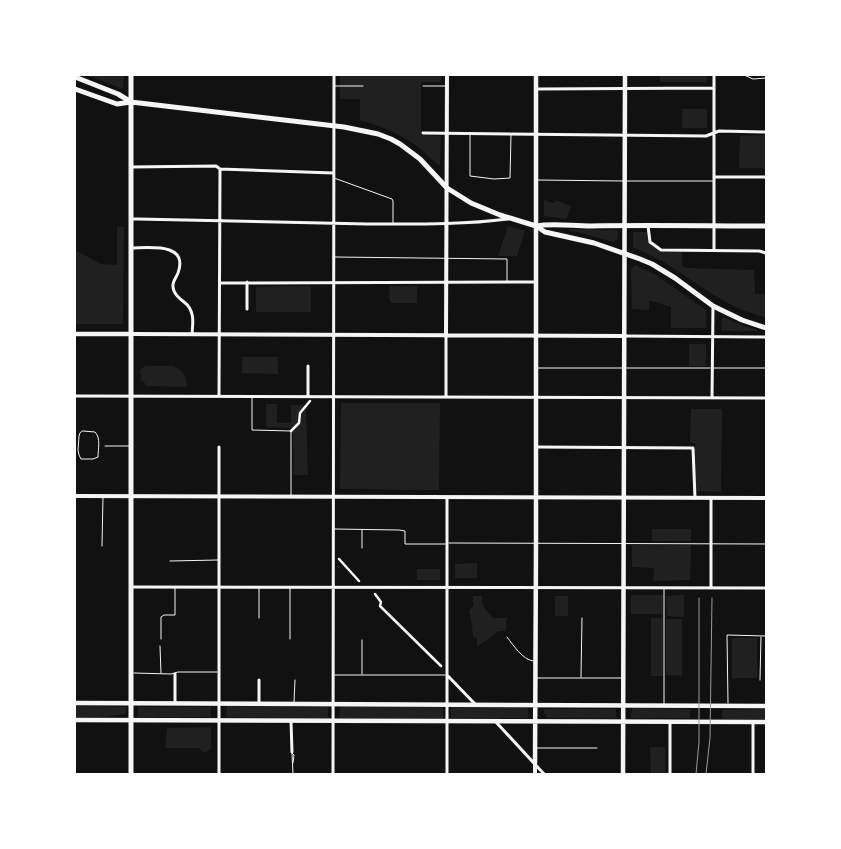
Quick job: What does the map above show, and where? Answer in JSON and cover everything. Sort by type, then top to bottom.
[{"type":"main road","points":[[130,774],[131,75]]},
{"type":"main road","points":[[535,763],[536,75]]},
{"type":"main road","points":[[623,774],[625,75]]},
{"type":"main road","points":[[75,77],[118,94],[131,102]]},
{"type":"main road","points":[[75,89],[116,104],[131,102],[334,127],[370,132],[391,138],[420,159],[447,188],[470,203],[536,226],[545,232],[580,239],[625,253],[663,271],[713,306],[742,320],[766,328]]},
{"type":"main road","points":[[536,226],[766,226]]},
{"type":"main road","points":[[75,334],[131,334]]},
{"type":"main road","points":[[75,703],[766,706]]},
{"type":"main road","points":[[75,720],[766,722]]},
{"type":"street","points":[[333,774],[334,75]]},
{"type":"street","points":[[446,397],[447,75]]},
{"type":"street","points":[[714,75],[714,250]]},
{"type":"street","points":[[536,89],[714,88]]},
{"type":"street","points":[[423,133],[706,136],[719,131],[766,132]]},
{"type":"street","points":[[131,167],[216,166],[220,169],[334,173]]},
{"type":"street","points":[[219,396],[220,169]]},
{"type":"street","points":[[714,176],[766,177]]},
{"type":"street","points":[[131,219],[333,224],[447,224],[509,218]]},
{"type":"street","points":[[648,225],[650,242],[661,250],[759,251],[766,254]]},
{"type":"street","points":[[131,248],[171,249],[177,256],[179,260],[178,270],[172,287],[177,297],[188,305],[192,312],[192,334]]},
{"type":"street","points":[[220,282],[536,282]]},
{"type":"street","points":[[247,282],[247,309]]},
{"type":"street","points":[[712,398],[713,306]]},
{"type":"street","points":[[131,334],[766,337]]},
{"type":"street","points":[[308,366],[308,396]]},
{"type":"street","points":[[75,396],[766,398]]},
{"type":"street","points":[[291,431],[299,423],[300,413],[310,401]]},
{"type":"street","points":[[536,447],[624,446],[693,448],[695,498]]},
{"type":"street","points":[[219,447],[219,774]]},
{"type":"street","points":[[75,496],[766,498]]},
{"type":"street","points":[[447,497],[447,774]]},
{"type":"street","points":[[711,498],[712,588]]},
{"type":"street","points":[[339,559],[359,580]]},
{"type":"street","points":[[131,587],[766,588]]},
{"type":"street","points":[[375,594],[380,602],[380,606],[441,666]]},
{"type":"street","points":[[175,674],[175,703]]},
{"type":"street","points":[[447,675],[475,704]]},
{"type":"street","points":[[259,680],[259,704]]},
{"type":"street","points":[[292,720],[292,752]]},
{"type":"street","points":[[495,722],[544,774]]},
{"type":"street","points":[[670,722],[670,774]]},
{"type":"street","points":[[753,722],[753,774]]},
{"type":"street","points":[[535,763],[535,774]]},
{"type":"lane","points":[[744,75],[753,80],[766,78]]},
{"type":"lane","points":[[334,86],[363,86]]},
{"type":"lane","points":[[423,86],[447,86]]},
{"type":"lane","points":[[470,134],[470,176],[494,178],[510,178],[511,134]]},
{"type":"lane","points":[[333,178],[392,199],[393,224]]},
{"type":"lane","points":[[536,180],[714,181]]},
{"type":"lane","points":[[333,257],[507,259],[507,282]]},
{"type":"lane","points":[[536,368],[766,368]]},
{"type":"lane","points":[[252,396],[252,430],[291,431],[291,496]]},
{"type":"lane","points":[[83,431],[95,432],[97,434],[98,457],[93,460],[81,459],[78,450],[80,433],[83,431]]},
{"type":"lane","points":[[105,446],[131,446]]},
{"type":"lane","points":[[102,496],[102,546]]},
{"type":"lane","points":[[333,529],[394,529],[404,531],[405,544],[766,544]]},
{"type":"lane","points":[[362,529],[362,548]]},
{"type":"lane","points":[[170,561],[219,560]]},
{"type":"lane","points":[[161,639],[162,617],[164,615],[175,615],[175,587]]},
{"type":"lane","points":[[259,587],[259,618]]},
{"type":"lane","points":[[290,587],[290,639]]},
{"type":"lane","points":[[664,588],[664,705]]},
{"type":"lane","points":[[581,678],[582,618]]},
{"type":"lane","points":[[728,706],[727,635],[766,636]]},
{"type":"lane","points":[[760,680],[761,636]]},
{"type":"lane","points":[[507,637],[524,657],[535,662]]},
{"type":"lane","points":[[362,640],[362,674]]},
{"type":"lane","points":[[160,646],[161,674]]},
{"type":"lane","points":[[131,673],[219,672]]},
{"type":"lane","points":[[333,674],[447,675]]},
{"type":"lane","points":[[535,678],[624,678]]},
{"type":"lane","points":[[294,680],[294,703]]},
{"type":"lane","points":[[535,748],[597,748]]},
{"type":"lane","points":[[292,752],[295,760],[293,774]]},
{"type":"shaded area","points":[[86,75],[124,75],[123,89]]},
{"type":"shaded area","points":[[340,75],[441,75],[441,82],[421,82],[421,135],[441,136],[440,166],[417,146],[403,137],[383,127],[360,120],[360,99],[340,99]]},
{"type":"shaded area","points":[[660,75],[707,75],[707,82],[660,82]]},
{"type":"shaded area","points":[[682,109],[707,109],[707,128],[682,128]]},
{"type":"shaded area","points":[[766,135],[766,168],[739,168],[740,136]]},
{"type":"shaded area","points":[[544,200],[552,203],[555,200],[571,206],[566,219],[544,216]]},
{"type":"shaded area","points":[[508,226],[525,231],[517,256],[498,256]]},
{"type":"shaded area","points":[[117,227],[124,227],[123,324],[75,324],[75,250],[101,264],[117,265]]},
{"type":"shaded area","points":[[569,229],[615,230],[618,231],[618,239],[613,242],[569,231]]},
{"type":"shaded area","points":[[633,232],[647,232],[648,241],[659,250],[682,252],[682,265],[685,268],[754,270],[755,294],[766,294],[766,318],[737,308],[664,262],[633,247]]},
{"type":"shaded area","points":[[635,265],[656,275],[706,310],[706,328],[671,328],[671,307],[649,300],[649,310],[632,309],[631,270]]},
{"type":"shaded area","points":[[311,286],[311,312],[256,312],[256,287]]},
{"type":"shaded area","points":[[390,286],[417,286],[417,303],[391,303],[389,297]]},
{"type":"shaded area","points":[[722,318],[725,318],[758,331],[721,331]]},
{"type":"shaded area","points":[[689,344],[706,344],[706,366],[689,366]]},
{"type":"shaded area","points":[[242,357],[278,357],[278,374],[242,373]]},
{"type":"shaded area","points":[[145,366],[173,366],[184,374],[187,387],[146,386],[141,380],[139,381],[141,378],[140,370]]},
{"type":"shaded area","points":[[341,403],[440,403],[439,490],[340,489]]},
{"type":"shaded area","points":[[266,404],[277,404],[277,423],[291,423],[291,405],[309,405],[306,410],[308,475],[294,475],[293,431],[291,428],[266,427]]},
{"type":"shaded area","points":[[691,409],[722,409],[721,492],[695,491],[695,443],[690,443]]},
{"type":"shaded area","points":[[652,529],[691,529],[691,541],[652,541]]},
{"type":"shaded area","points":[[632,545],[691,545],[690,580],[653,581],[654,568],[632,567]]},
{"type":"shaded area","points":[[477,563],[477,578],[455,578],[455,564]]},
{"type":"shaded area","points":[[417,569],[440,569],[440,580],[417,580]]},
{"type":"shaded area","points":[[632,595],[663,595],[663,614],[631,614]]},
{"type":"shaded area","points":[[684,595],[684,617],[667,616],[666,596]]},
{"type":"shaded area","points":[[473,596],[482,596],[484,608],[493,618],[507,618],[506,631],[499,631],[477,647],[477,638],[473,637],[469,612],[474,605]]},
{"type":"shaded area","points":[[555,596],[568,596],[568,616],[555,616]]},
{"type":"shaded area","points":[[651,618],[663,618],[663,676],[651,676]]},
{"type":"shaded area","points":[[666,619],[682,619],[682,676],[666,675]]},
{"type":"shaded area","points":[[732,638],[757,638],[757,678],[732,678]]},
{"type":"shaded area","points":[[75,706],[126,707],[126,714],[75,717]]},
{"type":"shaded area","points":[[227,706],[328,707],[328,718],[226,717]]},
{"type":"shaded area","points":[[340,706],[443,707],[443,719],[339,718]]},
{"type":"shaded area","points":[[138,707],[211,707],[211,717],[138,717]]},
{"type":"shaded area","points":[[451,707],[528,708],[528,718],[451,718]]},
{"type":"shaded area","points":[[632,708],[690,709],[690,718],[631,718]]},
{"type":"shaded area","points":[[544,709],[616,709],[616,718],[547,718],[546,714],[544,714]]},
{"type":"shaded area","points":[[766,709],[766,719],[722,719],[722,710]]},
{"type":"shaded area","points":[[211,727],[211,748],[207,752],[202,752],[199,748],[165,748],[167,728]]},
{"type":"shaded area","points":[[650,747],[665,747],[666,774],[651,774]]},
{"type":"railway","points":[[696,774],[699,742],[699,598]]},
{"type":"railway","points":[[706,774],[710,738],[712,598]]}]
